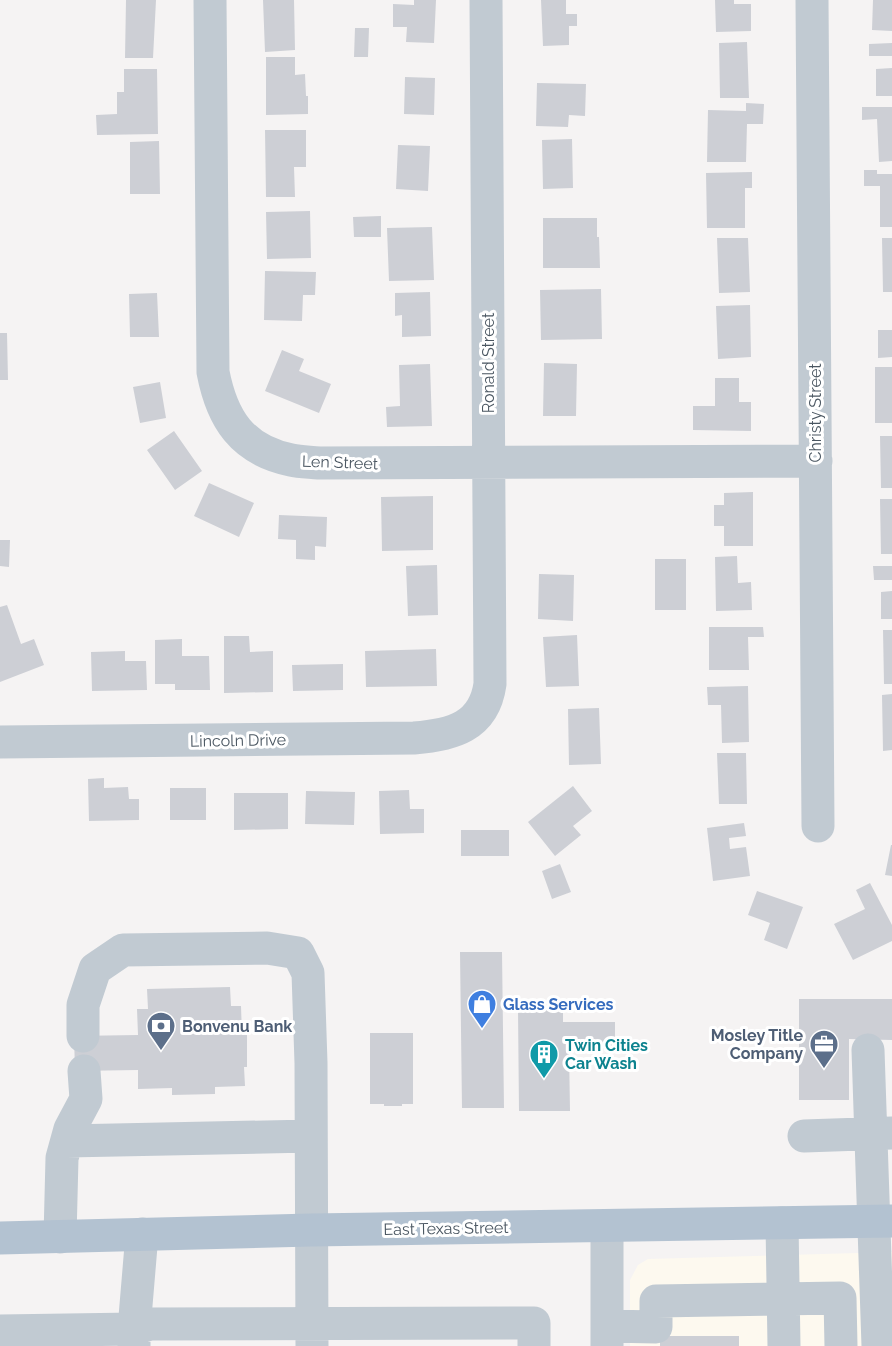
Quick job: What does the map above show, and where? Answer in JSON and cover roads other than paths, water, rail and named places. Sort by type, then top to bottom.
[{"type":"main road","name":"East Texas Street","points":[[0,1238],[311,1230],[883,1222]]},
{"type":"street","name":"Len Street","points":[[210,0],[213,372],[216,390],[227,417],[250,442],[266,451],[291,460],[319,463],[816,461]]},
{"type":"street","name":"Ronald Street","points":[[472,721],[485,704],[490,684],[486,0]]},
{"type":"street","name":"Christy Street","points":[[812,0],[818,826]]},
{"type":"street","name":"Lincoln Drive","points":[[0,742],[414,738],[449,734],[472,721]]},
{"type":"street","points":[[83,1036],[83,1005],[95,969],[123,950],[267,948],[298,953],[308,973],[311,1064],[312,1335]]},
{"type":"street","points":[[868,1050],[882,1133],[883,1222],[878,1346]]},
{"type":"street","points":[[60,1237],[62,1158],[70,1128],[86,1099],[84,1071]]},
{"type":"street","points":[[804,1136],[882,1133]]},
{"type":"street","points":[[67,1141],[311,1136]]},
{"type":"street","points":[[782,1223],[784,1346]]},
{"type":"street","points":[[607,1226],[607,1336],[656,1327],[656,1301],[840,1298],[841,1346]]},
{"type":"street","points":[[134,1337],[142,1234]]},
{"type":"street","points":[[0,1330],[134,1337],[150,1324],[312,1335],[534,1323],[534,1346]]},
{"type":"place","name":"Glass Services","points":[[482,1030]]},
{"type":"place","name":"Bonvenu Bank","points":[[161,1052]]},
{"type":"place","name":"Mosley Title Company","points":[[824,1070]]},
{"type":"place","name":"Twin Cities Car Wash","points":[[544,1080]]}]
